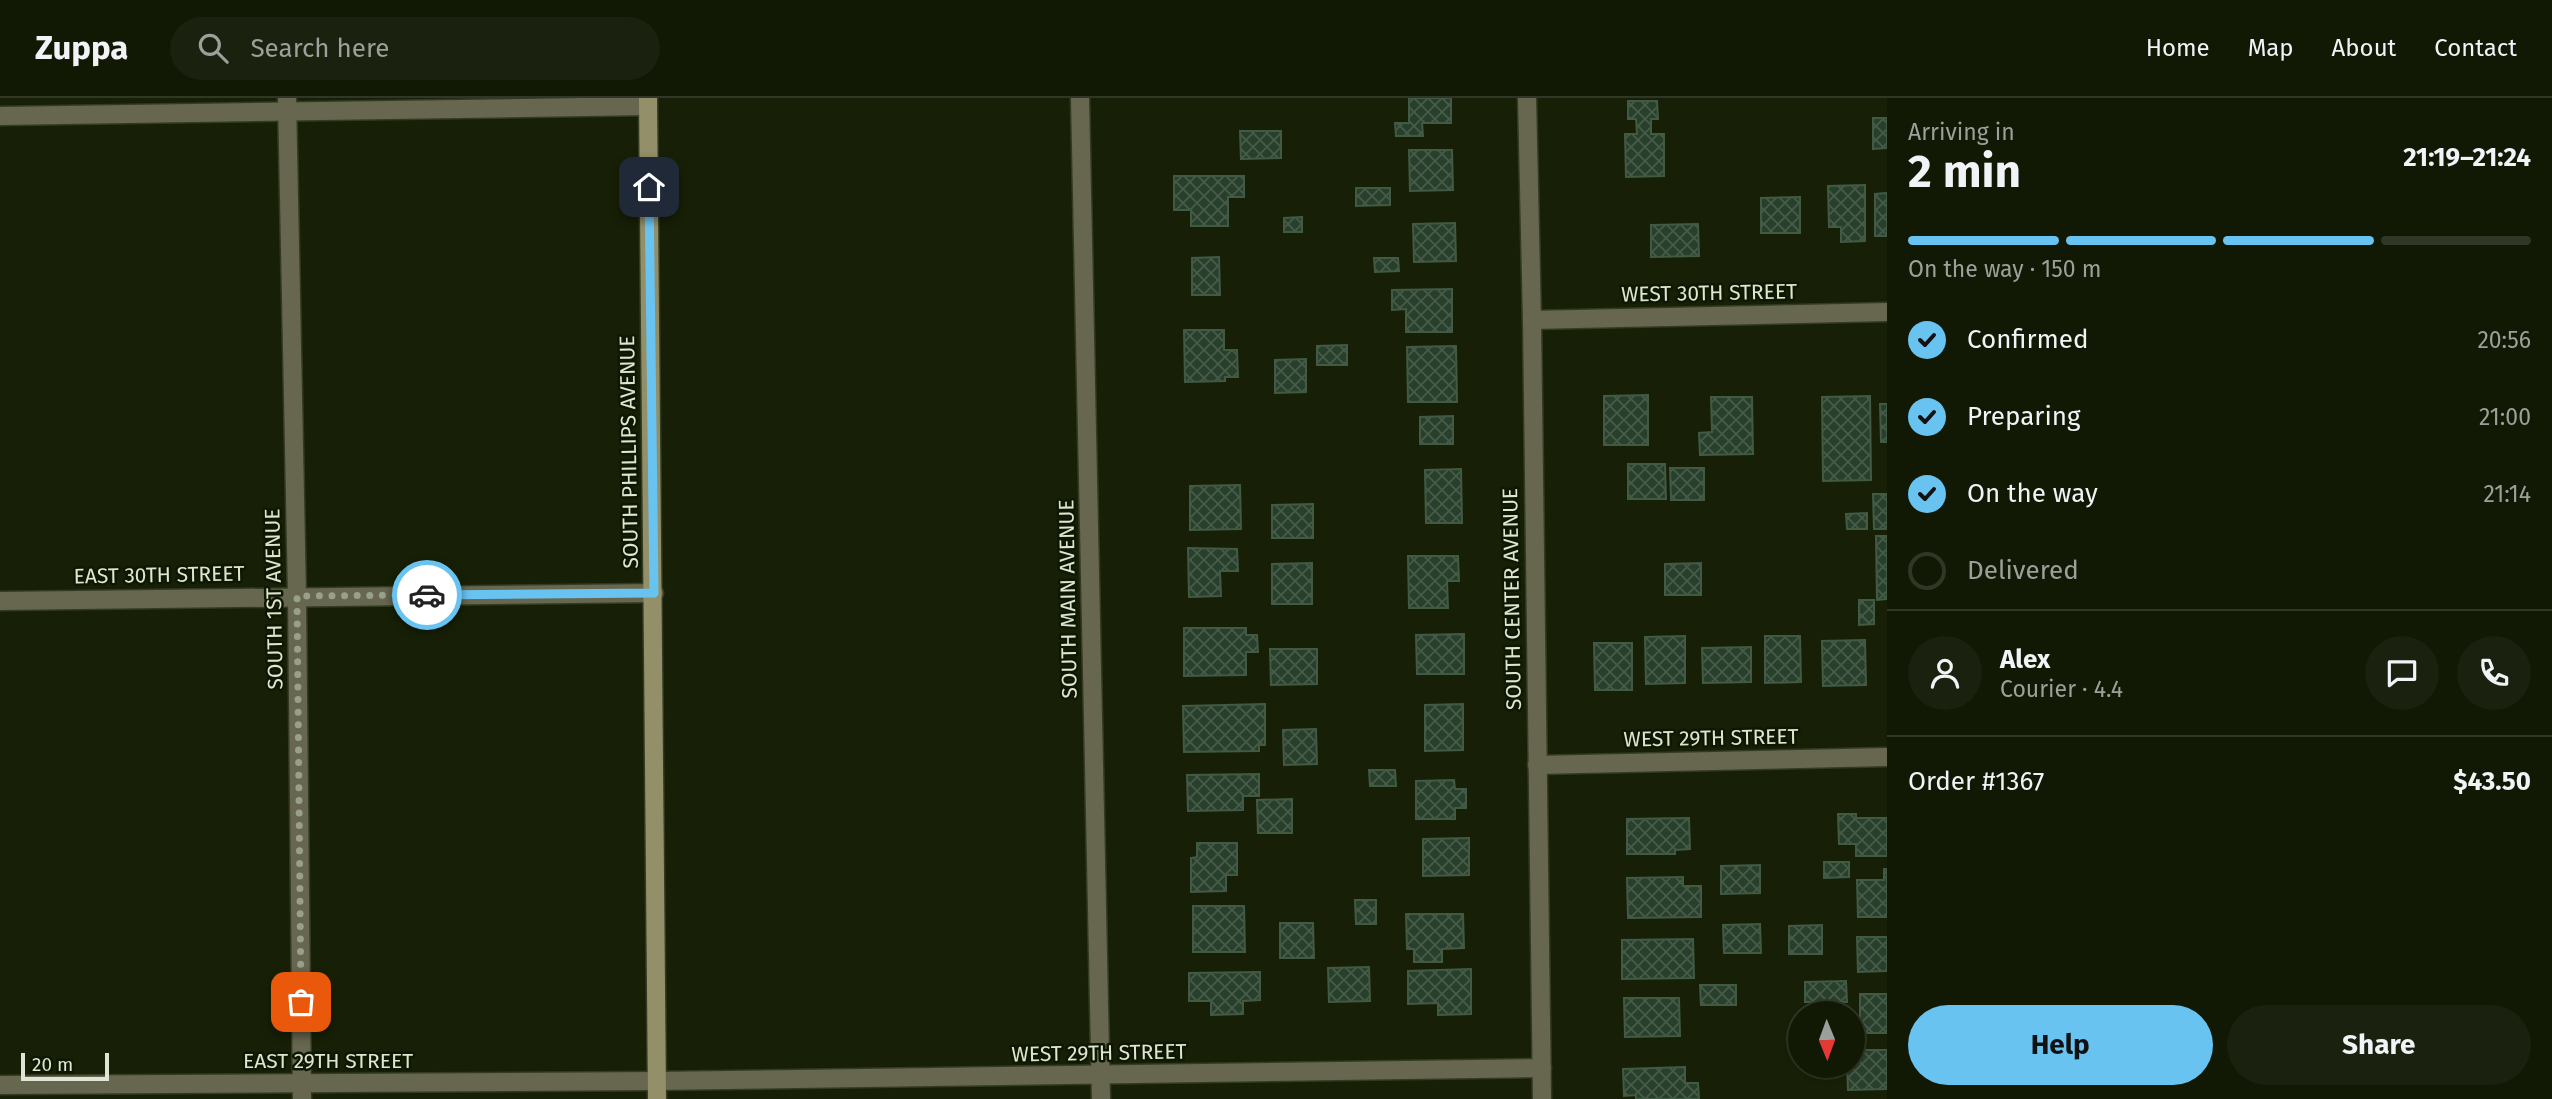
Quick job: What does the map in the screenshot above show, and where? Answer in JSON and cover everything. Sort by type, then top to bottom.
[{"type":"street","name":"SOUTH MAIN AVENUE","points":[[1080,98],[1101,1099]]},
{"type":"street","name":"SOUTH CENTER AVENUE","points":[[1527,98],[1542,1099]]},
{"type":"street","points":[[0,116],[287,104],[648,102]]},
{"type":"street","name":"SOUTH PHILLIPS AVENUE","points":[[648,102],[657,1090]]},
{"type":"street","name":"SOUTH 1ST AVENUE","points":[[287,104],[297,596],[302,1091]]},
{"type":"street","name":"WEST 30TH STREET","points":[[1532,320],[1887,312]]},
{"type":"street","name":"EAST 30TH STREET","points":[[0,601],[654,593]]},
{"type":"street","name":"WEST 29TH STREET","points":[[1537,765],[1887,757]]},
{"type":"street","name":"WEST 29TH STREET","points":[[657,1090],[1100,1076],[1542,1068]]},
{"type":"street","name":"EAST 29TH STREET","points":[[0,1085],[302,1091],[657,1090]]},
{"type":"building","points":[[1409,98],[1451,98],[1451,123],[1422,123],[1423,136],[1396,136],[1395,123],[1409,123]]},
{"type":"building","points":[[1628,101],[1657,101],[1658,119],[1651,119],[1651,134],[1664,134],[1664,176],[1626,177],[1625,134],[1637,134],[1636,119],[1628,119]]},
{"type":"building","points":[[1873,118],[1887,118],[1887,148],[1873,149]]},
{"type":"building","points":[[1240,131],[1281,131],[1281,158],[1241,159]]},
{"type":"building","points":[[1409,150],[1452,150],[1453,190],[1410,191]]},
{"type":"building","points":[[1174,176],[1244,176],[1244,197],[1228,197],[1228,226],[1191,226],[1191,210],[1174,210]]},
{"type":"building","points":[[1865,185],[1865,241],[1841,242],[1841,227],[1829,227],[1828,186]]},
{"type":"building","points":[[1356,188],[1390,188],[1390,205],[1356,206]]},
{"type":"building","points":[[1887,193],[1887,236],[1875,236],[1875,194]]},
{"type":"building","points":[[1800,197],[1800,233],[1761,233],[1761,198]]},
{"type":"building","points":[[1302,217],[1302,232],[1284,232],[1284,218]]},
{"type":"building","points":[[1455,223],[1456,261],[1414,262],[1413,224]]},
{"type":"building","points":[[1698,224],[1699,256],[1651,257],[1651,225]]},
{"type":"building","points":[[1219,257],[1220,295],[1192,295],[1192,258]]},
{"type":"building","points":[[1374,258],[1398,258],[1399,271],[1375,272]]},
{"type":"building","points":[[1452,289],[1452,332],[1406,332],[1406,309],[1392,310],[1392,290]]},
{"type":"building","points":[[1184,330],[1224,330],[1224,350],[1237,350],[1238,377],[1225,377],[1225,381],[1185,382]]},
{"type":"building","points":[[1347,345],[1347,365],[1317,365],[1317,346]]},
{"type":"building","points":[[1456,346],[1457,402],[1408,402],[1407,347]]},
{"type":"building","points":[[1306,359],[1306,392],[1275,393],[1275,360]]},
{"type":"building","points":[[1648,395],[1648,445],[1604,445],[1604,396]]},
{"type":"building","points":[[1870,396],[1871,480],[1823,481],[1822,397]]},
{"type":"building","points":[[1711,397],[1752,397],[1753,454],[1700,455],[1699,433],[1712,432]]},
{"type":"building","points":[[1880,404],[1887,404],[1887,442],[1881,442]]},
{"type":"building","points":[[1453,416],[1453,444],[1420,444],[1420,417]]},
{"type":"building","points":[[1628,464],[1665,464],[1666,499],[1628,499]]},
{"type":"building","points":[[1670,468],[1704,468],[1704,500],[1671,500]]},
{"type":"building","points":[[1461,469],[1462,523],[1426,523],[1425,470]]},
{"type":"building","points":[[1240,485],[1241,529],[1190,530],[1190,486]]},
{"type":"building","points":[[1873,494],[1887,494],[1887,529],[1874,529]]},
{"type":"building","points":[[1313,504],[1313,538],[1272,538],[1272,505]]},
{"type":"building","points":[[1867,513],[1867,529],[1847,529],[1846,514]]},
{"type":"building","points":[[1876,536],[1887,536],[1887,599],[1877,600]]},
{"type":"building","points":[[1188,548],[1237,549],[1238,571],[1220,571],[1221,596],[1189,597]]},
{"type":"building","points":[[1408,556],[1458,556],[1459,581],[1447,581],[1448,608],[1409,608]]},
{"type":"building","points":[[1312,563],[1312,604],[1272,604],[1272,564]]},
{"type":"building","points":[[1701,563],[1701,595],[1665,595],[1665,564]]},
{"type":"building","points":[[1859,600],[1874,600],[1874,624],[1859,625]]},
{"type":"building","points":[[1184,628],[1246,628],[1246,635],[1257,635],[1258,652],[1246,652],[1246,675],[1184,676]]},
{"type":"building","points":[[1464,634],[1464,674],[1417,674],[1416,635]]},
{"type":"building","points":[[1685,636],[1685,683],[1646,684],[1645,637]]},
{"type":"building","points":[[1765,636],[1800,636],[1801,682],[1765,683]]},
{"type":"building","points":[[1865,640],[1866,685],[1823,686],[1822,641]]},
{"type":"building","points":[[1594,643],[1632,643],[1632,690],[1595,690]]},
{"type":"building","points":[[1751,647],[1751,682],[1703,683],[1702,648]]},
{"type":"building","points":[[1270,649],[1317,649],[1317,684],[1271,685]]},
{"type":"building","points":[[1265,704],[1265,745],[1259,745],[1259,751],[1184,752],[1183,706]]},
{"type":"building","points":[[1463,704],[1463,750],[1425,751],[1425,705]]},
{"type":"building","points":[[1316,729],[1317,764],[1284,765],[1283,730]]},
{"type":"building","points":[[1369,770],[1395,770],[1396,786],[1370,786]]},
{"type":"building","points":[[1259,774],[1259,796],[1243,796],[1243,810],[1188,811],[1187,775]]},
{"type":"building","points":[[1454,780],[1455,789],[1466,789],[1466,808],[1455,808],[1455,819],[1416,819],[1416,781]]},
{"type":"building","points":[[1292,799],[1292,833],[1258,833],[1257,800]]},
{"type":"building","points":[[1838,814],[1856,814],[1856,818],[1887,818],[1887,856],[1856,856],[1856,844],[1839,844]]},
{"type":"building","points":[[1689,818],[1690,849],[1675,850],[1675,854],[1627,854],[1627,819]]},
{"type":"building","points":[[1469,838],[1469,875],[1423,876],[1423,839]]},
{"type":"building","points":[[1197,843],[1237,843],[1237,875],[1226,875],[1226,891],[1191,892],[1191,858],[1197,857]]},
{"type":"building","points":[[1824,862],[1849,862],[1849,877],[1824,878]]},
{"type":"building","points":[[1760,865],[1760,893],[1721,894],[1721,866]]},
{"type":"building","points":[[1884,869],[1887,869],[1887,917],[1858,917],[1857,880],[1884,880]]},
{"type":"building","points":[[1683,877],[1683,886],[1701,886],[1701,917],[1628,918],[1627,878]]},
{"type":"building","points":[[1355,900],[1376,900],[1376,924],[1356,924]]},
{"type":"building","points":[[1193,906],[1244,906],[1245,952],[1193,952]]},
{"type":"building","points":[[1406,914],[1463,914],[1464,948],[1442,949],[1442,962],[1414,962],[1414,949],[1407,949]]},
{"type":"building","points":[[1280,923],[1313,923],[1314,958],[1280,958]]},
{"type":"building","points":[[1760,924],[1761,953],[1724,953],[1723,925]]},
{"type":"building","points":[[1822,925],[1822,954],[1789,954],[1789,926]]},
{"type":"building","points":[[1857,937],[1887,937],[1887,971],[1858,972]]},
{"type":"building","points":[[1693,939],[1694,978],[1622,979],[1622,940]]},
{"type":"building","points":[[1369,967],[1370,1001],[1329,1002],[1328,968]]},
{"type":"building","points":[[1471,969],[1471,1014],[1438,1015],[1438,1003],[1408,1004],[1408,971]]},
{"type":"building","points":[[1260,972],[1260,1000],[1243,1001],[1243,1014],[1211,1015],[1211,1001],[1189,1001],[1189,973]]},
{"type":"building","points":[[1846,981],[1847,1001],[1805,1001],[1805,982]]},
{"type":"building","points":[[1700,985],[1736,985],[1736,1005],[1701,1005]]},
{"type":"building","points":[[1860,994],[1887,994],[1887,1033],[1866,1033],[1866,1001],[1860,1001]]},
{"type":"building","points":[[1624,998],[1679,998],[1680,1036],[1625,1037]]},
{"type":"building","points":[[1866,1050],[1887,1050],[1887,1089],[1848,1090],[1848,1078],[1866,1078]]},
{"type":"building","points":[[1685,1067],[1685,1083],[1698,1083],[1699,1099],[1636,1099],[1636,1095],[1624,1096],[1623,1069]]},
{"type":"way so far","points":[[301,1002],[297,596],[427,595]]},
{"type":"route","points":[[427,595],[654,593],[649,187]]}]
